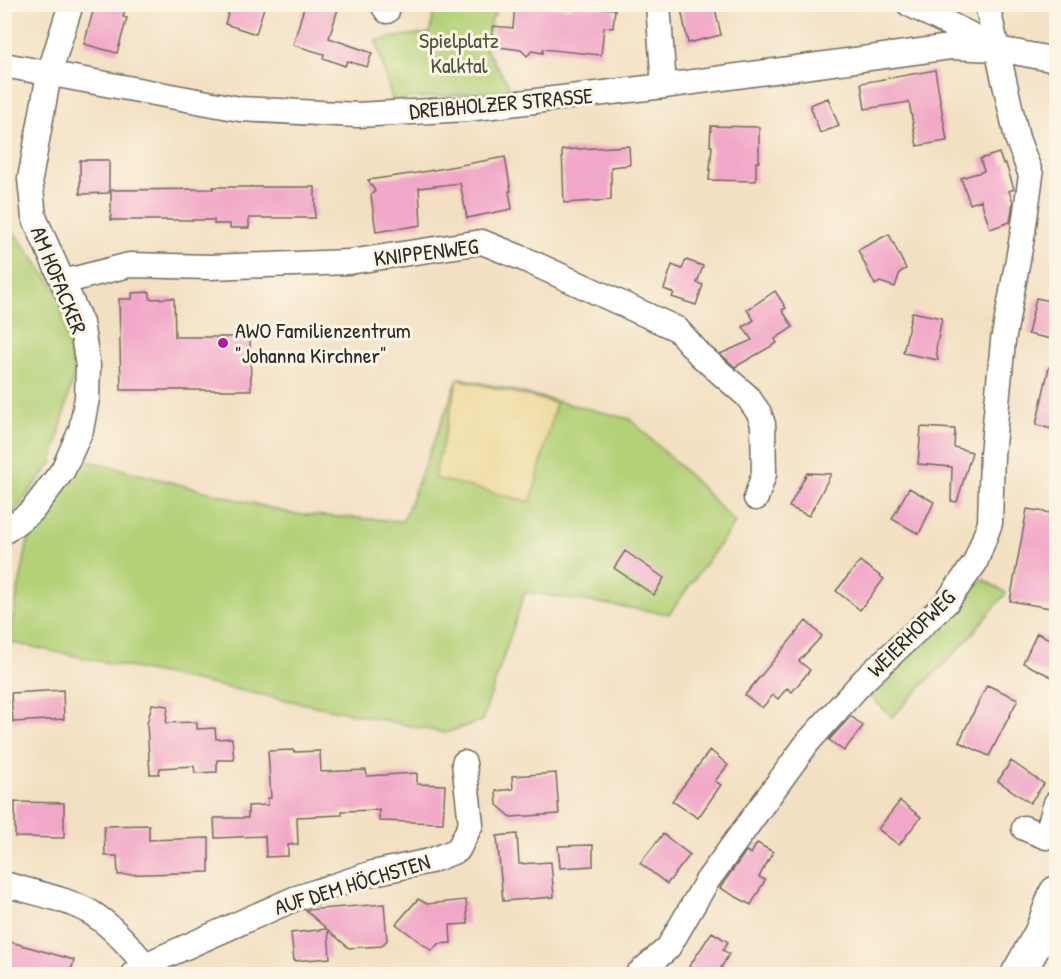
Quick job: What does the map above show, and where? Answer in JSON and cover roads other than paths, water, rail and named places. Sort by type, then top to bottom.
[{"type":"main road","points":[[1018,975],[1041,933],[1056,893]]},
{"type":"street","name":"AM HOFACKER","points":[[4,532],[32,511],[63,470],[81,430],[87,398],[88,366],[81,323],[34,217],[30,178],[49,74],[70,4]]},
{"type":"street","points":[[658,4],[664,86]]},
{"type":"street","points":[[909,4],[998,49]]},
{"type":"street","points":[[987,4],[998,49]]},
{"type":"street","name":"DREIBHOLZER STRASSE","points":[[4,65],[240,109],[357,115],[467,109],[664,86],[950,47],[998,49],[1056,60]]},
{"type":"street","name":"WEIERHOFWEG","points":[[638,975],[668,948],[707,881],[808,742],[864,680],[946,603],[975,563],[990,523],[992,455],[1003,341],[1031,175],[1017,138],[998,49]]},
{"type":"street","name":"KNIPPENWEG","points":[[63,282],[129,265],[210,267],[349,262],[483,242],[677,329],[700,354],[747,396],[759,413],[763,424],[764,474],[756,498]]},
{"type":"street","name":"AUF DEM HÖCHSTEN","points":[[139,970],[294,899],[373,873],[430,861],[458,850],[471,824],[464,763]]},
{"type":"street","points":[[1024,828],[1046,837],[1056,803]]},
{"type":"street","points":[[4,884],[64,901],[94,914],[116,932],[139,970]]},
{"type":"place","name":"AWO Familienzentrum \"Johanna Kirchner\"","points":[[223,343]]},
{"type":"park label","name":"Spielplatz Kalktal","points":[[459,52]]}]
